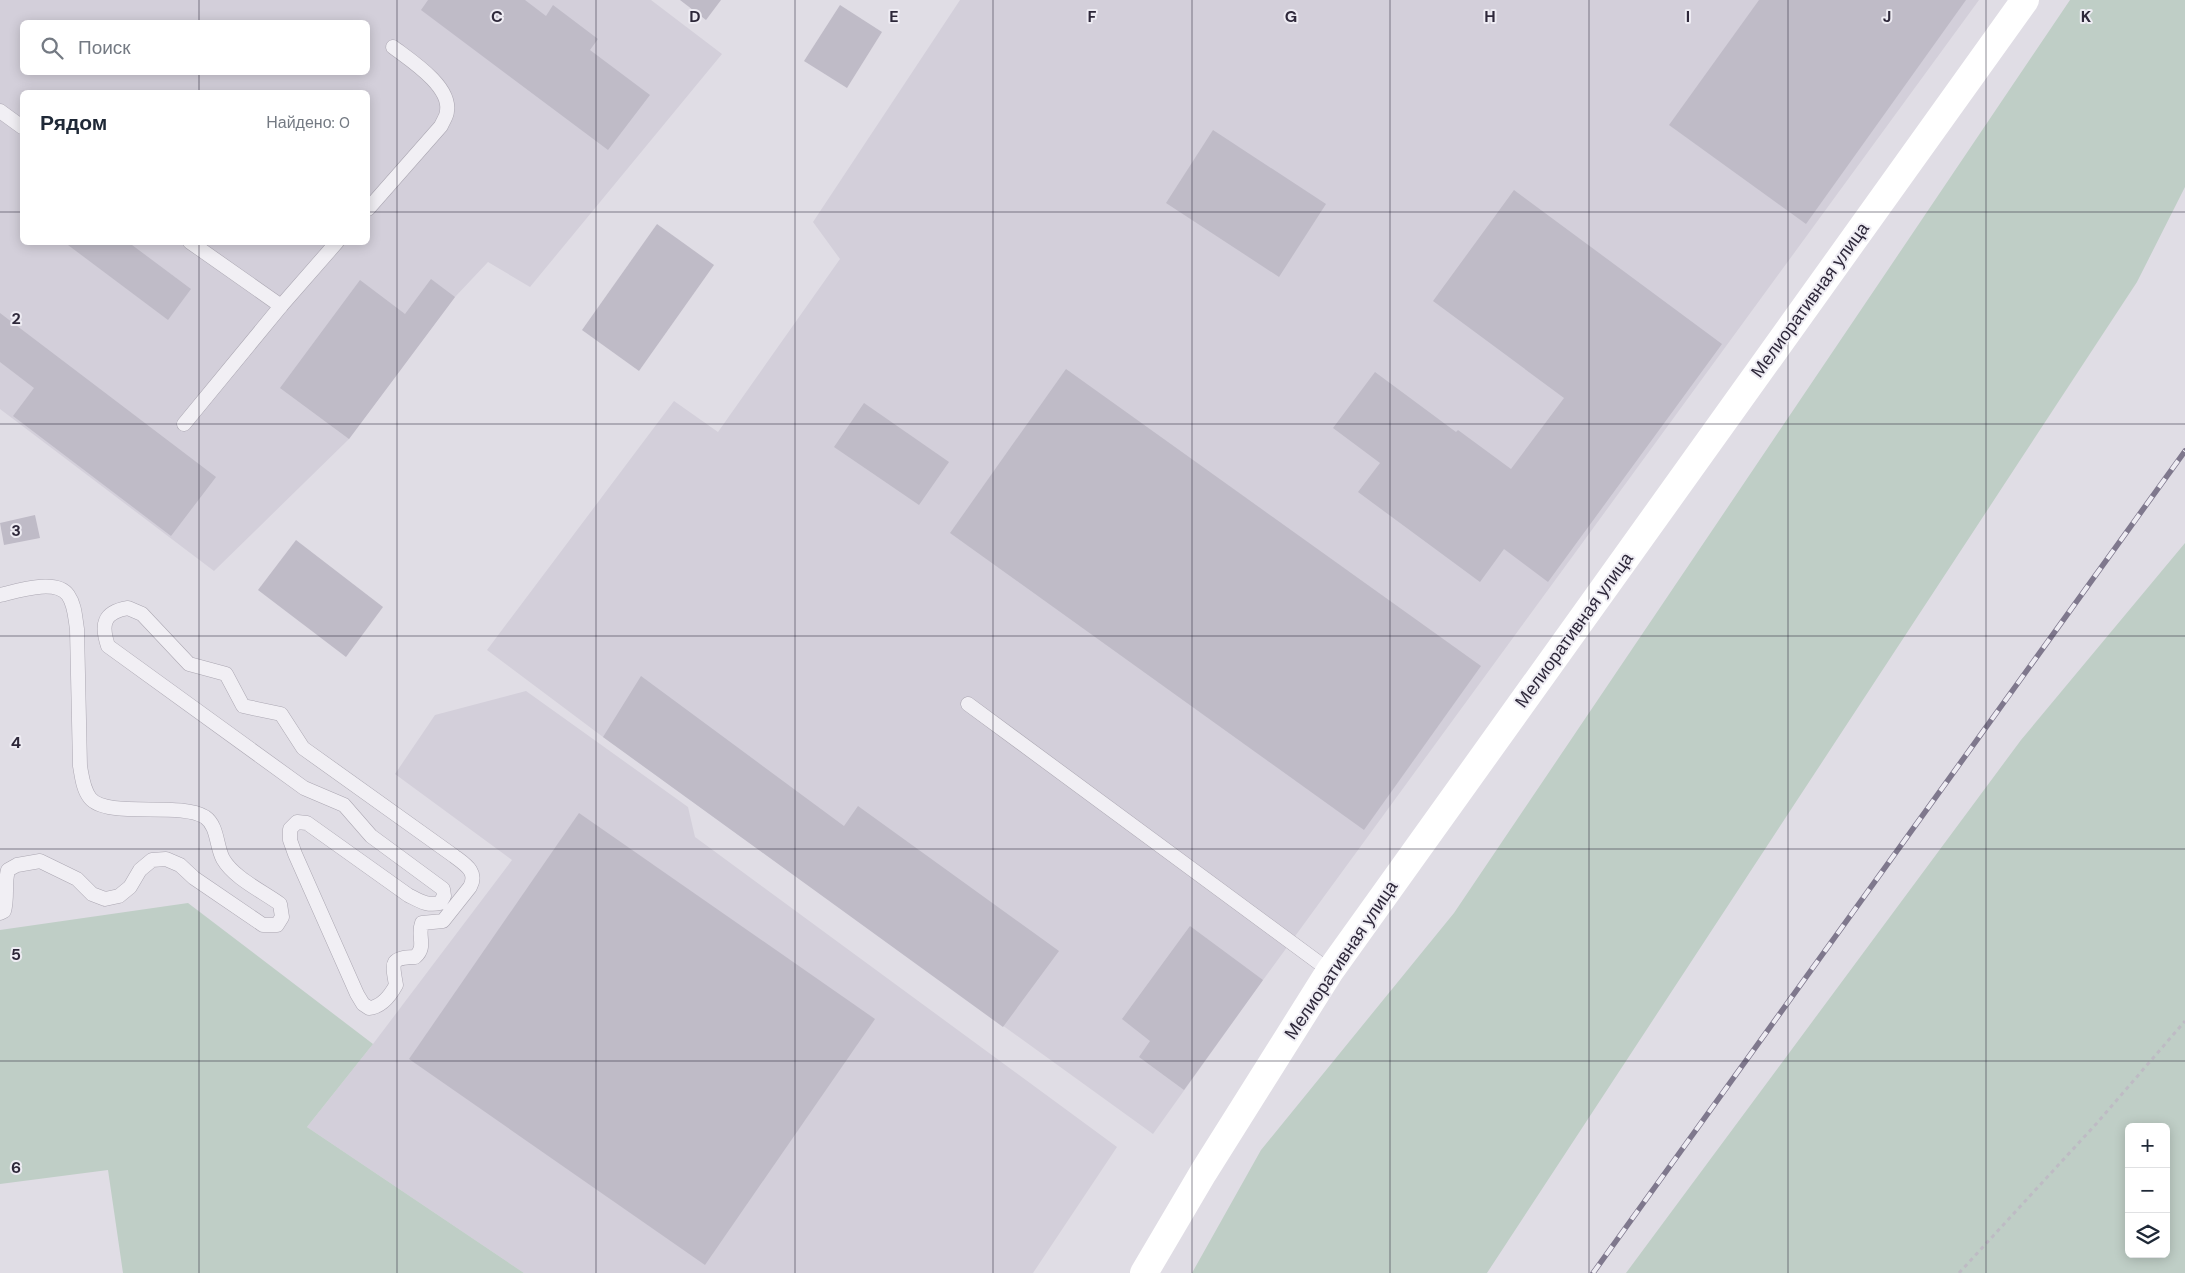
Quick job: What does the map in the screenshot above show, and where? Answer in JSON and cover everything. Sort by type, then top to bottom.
[{"type":"street","name":"Мелиоративная улица","points":[[1144,1273],[1203,1173],[1330,971],[2025,0]]},
{"type":"lane","points":[[370,206],[441,126],[448,111],[444,95],[432,78],[393,46]]},
{"type":"lane","points":[[0,111],[20,126]]},
{"type":"lane","points":[[194,245],[282,306]]},
{"type":"lane","points":[[184,424],[335,245]]},
{"type":"lane","points":[[0,595],[42,586],[54,586],[67,593],[74,607],[77,629],[80,766],[84,787],[91,800],[107,807],[191,812],[206,818],[213,826],[224,859],[236,873],[280,904],[282,917],[277,926],[263,925],[194,878],[180,865],[166,859],[152,860],[140,870],[130,887],[119,896],[105,899],[92,894],[77,879],[40,861],[17,864],[8,870],[5,880],[7,900],[4,911],[0,913]]},
{"type":"lane","points":[[128,608],[142,614],[189,664],[226,674],[243,706],[281,714],[302,748],[469,867],[473,873],[474,881],[450,914],[443,921],[422,924],[420,928],[422,946],[420,953],[415,957],[400,957],[395,961],[393,967],[396,985],[386,1000],[375,1008],[369,1008],[363,1004],[295,854],[290,840],[290,828],[297,822],[307,823],[408,895],[421,902],[430,905],[440,903],[444,896],[443,889],[371,836],[344,805],[304,788],[108,646],[103,632],[107,618],[116,610],[128,608]]},
{"type":"lane","points":[[968,704],[1330,971]]},
{"type":"path","points":[[1959,1273],[2097,1122],[2185,1021]]},
{"type":"shaded area","points":[[0,0],[651,0],[722,54],[530,287],[488,262],[455,297],[349,439],[214,571],[0,409]]},
{"type":"shaded area","points":[[960,0],[1979,0],[1263,980],[1153,1134],[603,737],[487,650],[674,401],[718,432],[840,259],[813,222]]},
{"type":"shaded area","points":[[2070,0],[2185,0],[2185,187],[2137,282],[1487,1273],[1192,1273],[1261,1150],[1454,913]]},
{"type":"shaded area","points":[[2185,543],[2185,1273],[1626,1273],[2021,740]]},
{"type":"shaded area","points":[[526,691],[688,807],[695,837],[1117,1147],[1033,1273],[524,1273],[307,1127],[373,1044],[512,860],[395,774],[435,715]]},
{"type":"shaded area","points":[[188,903],[373,1044],[307,1127],[524,1273],[123,1273],[108,1170],[0,1184],[0,930]]},
{"type":"building","points":[[428,0],[525,0],[546,16],[553,5],[598,39],[590,50],[650,95],[608,150],[421,10]]},
{"type":"building","points":[[680,0],[721,0],[706,20]]},
{"type":"building","points":[[1759,0],[1966,0],[1806,224],[1669,125]]},
{"type":"building","points":[[840,5],[882,32],[847,88],[804,61]]},
{"type":"building","points":[[1213,130],[1326,204],[1279,277],[1166,203]]},
{"type":"building","points":[[1514,190],[1722,344],[1548,582],[1504,549],[1480,582],[1358,492],[1380,463],[1333,428],[1375,372],[1456,432],[1458,430],[1511,469],[1564,398],[1433,301]]},
{"type":"building","points":[[657,224],[714,265],[639,371],[582,330]]},
{"type":"building","points":[[68,245],[132,245],[191,289],[168,320]]},
{"type":"building","points":[[431,279],[455,297],[349,439],[280,388],[360,280],[405,314]]},
{"type":"building","points":[[0,313],[216,477],[171,536],[13,416],[34,388],[0,362]]},
{"type":"building","points":[[1066,369],[1481,666],[1364,830],[950,533]]},
{"type":"building","points":[[864,403],[949,462],[919,505],[834,447]]},
{"type":"building","points":[[35,515],[40,538],[4,545],[0,523]]},
{"type":"building","points":[[296,540],[383,607],[346,657],[258,590]]},
{"type":"building","points":[[641,676],[844,826],[858,806],[1059,951],[1003,1027],[603,737]]},
{"type":"building","points":[[579,813],[875,1019],[705,1265],[409,1059]]},
{"type":"building","points":[[1190,926],[1263,980],[1184,1090],[1139,1057],[1150,1041],[1122,1019]]},
{"type":"railway","points":[[1593,1273],[2185,451]]}]
